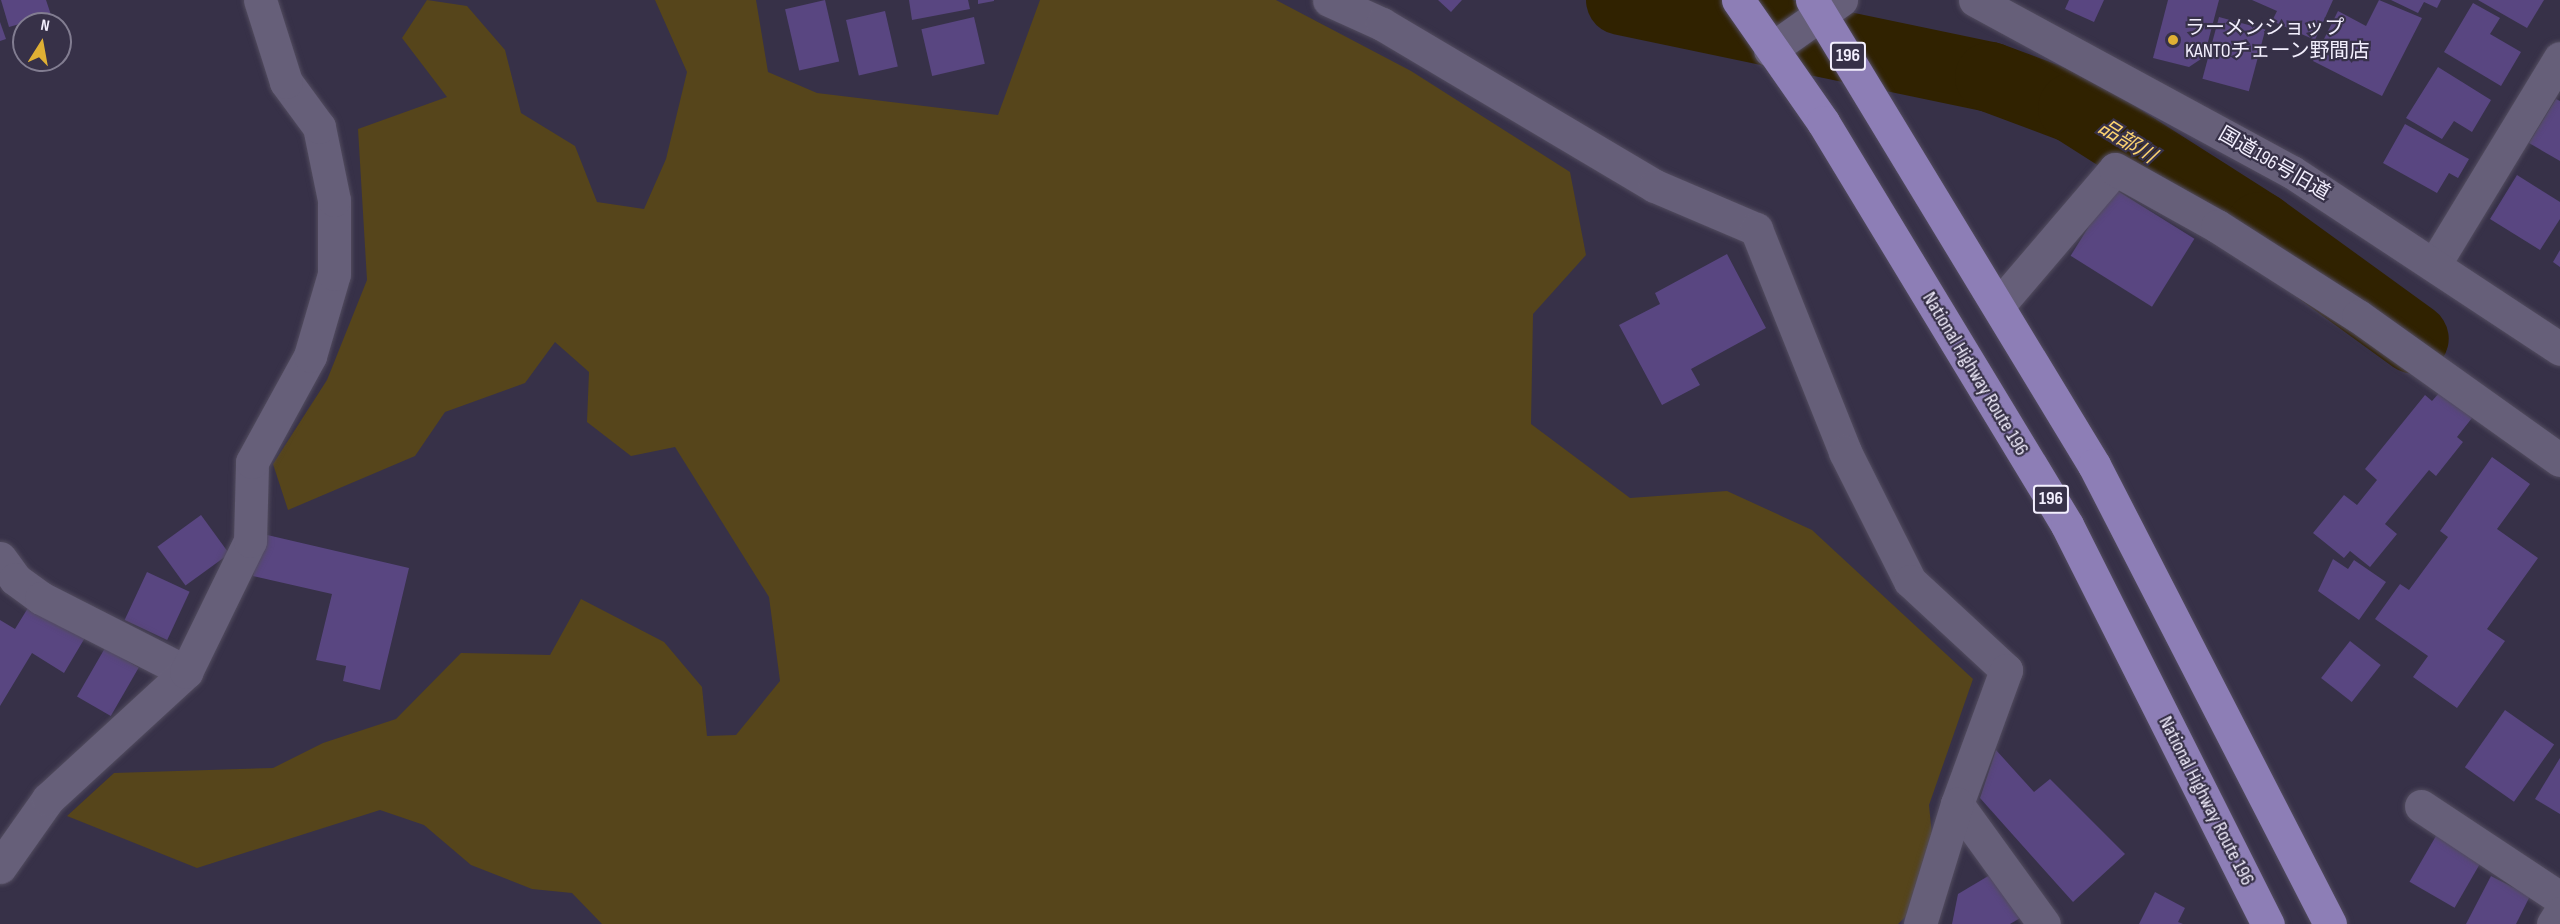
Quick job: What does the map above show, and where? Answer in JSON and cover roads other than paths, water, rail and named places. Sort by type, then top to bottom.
[{"type":"highway","name":"National Highway Route 196","points":[[1738,0],[1770,50],[1802,91],[2067,525],[2268,924]]},
{"type":"highway","name":"196","points":[[1828,4],[1874,99],[2094,465],[2330,924]]},
{"type":"street","points":[[0,867],[48,799],[186,672],[250,541],[252,462],[310,356],[333,274],[334,200],[319,127],[286,82],[260,0]]},
{"type":"street","points":[[1329,0],[1382,24],[1655,186],[1756,229],[1845,452],[1910,581],[2006,670],[1957,804],[1920,924]]},
{"type":"street","name":"国道196号旧道","points":[[1975,0],[2007,8],[2292,171],[2560,349]]},
{"type":"street","name":"196","points":[[1770,50],[1828,4]]},
{"type":"street","points":[[2434,265],[2560,58]]},
{"type":"street","points":[[1998,306],[2115,169],[2217,226],[2358,316],[2560,460]]},
{"type":"street","points":[[0,558],[15,579],[41,598],[186,672]]},
{"type":"street","points":[[1957,804],[2044,924]]},
{"type":"street","points":[[2421,806],[2560,898]]},
{"type":"street","points":[[2553,924],[2560,914]]},
{"type":"waterway","name":"品部川","points":[[1621,0],[1990,77],[2073,108],[2260,227],[2414,339]]},
{"type":"place","name":"ラーメンショップ KANTOチェーン野間店","points":[[2173,40]]}]
